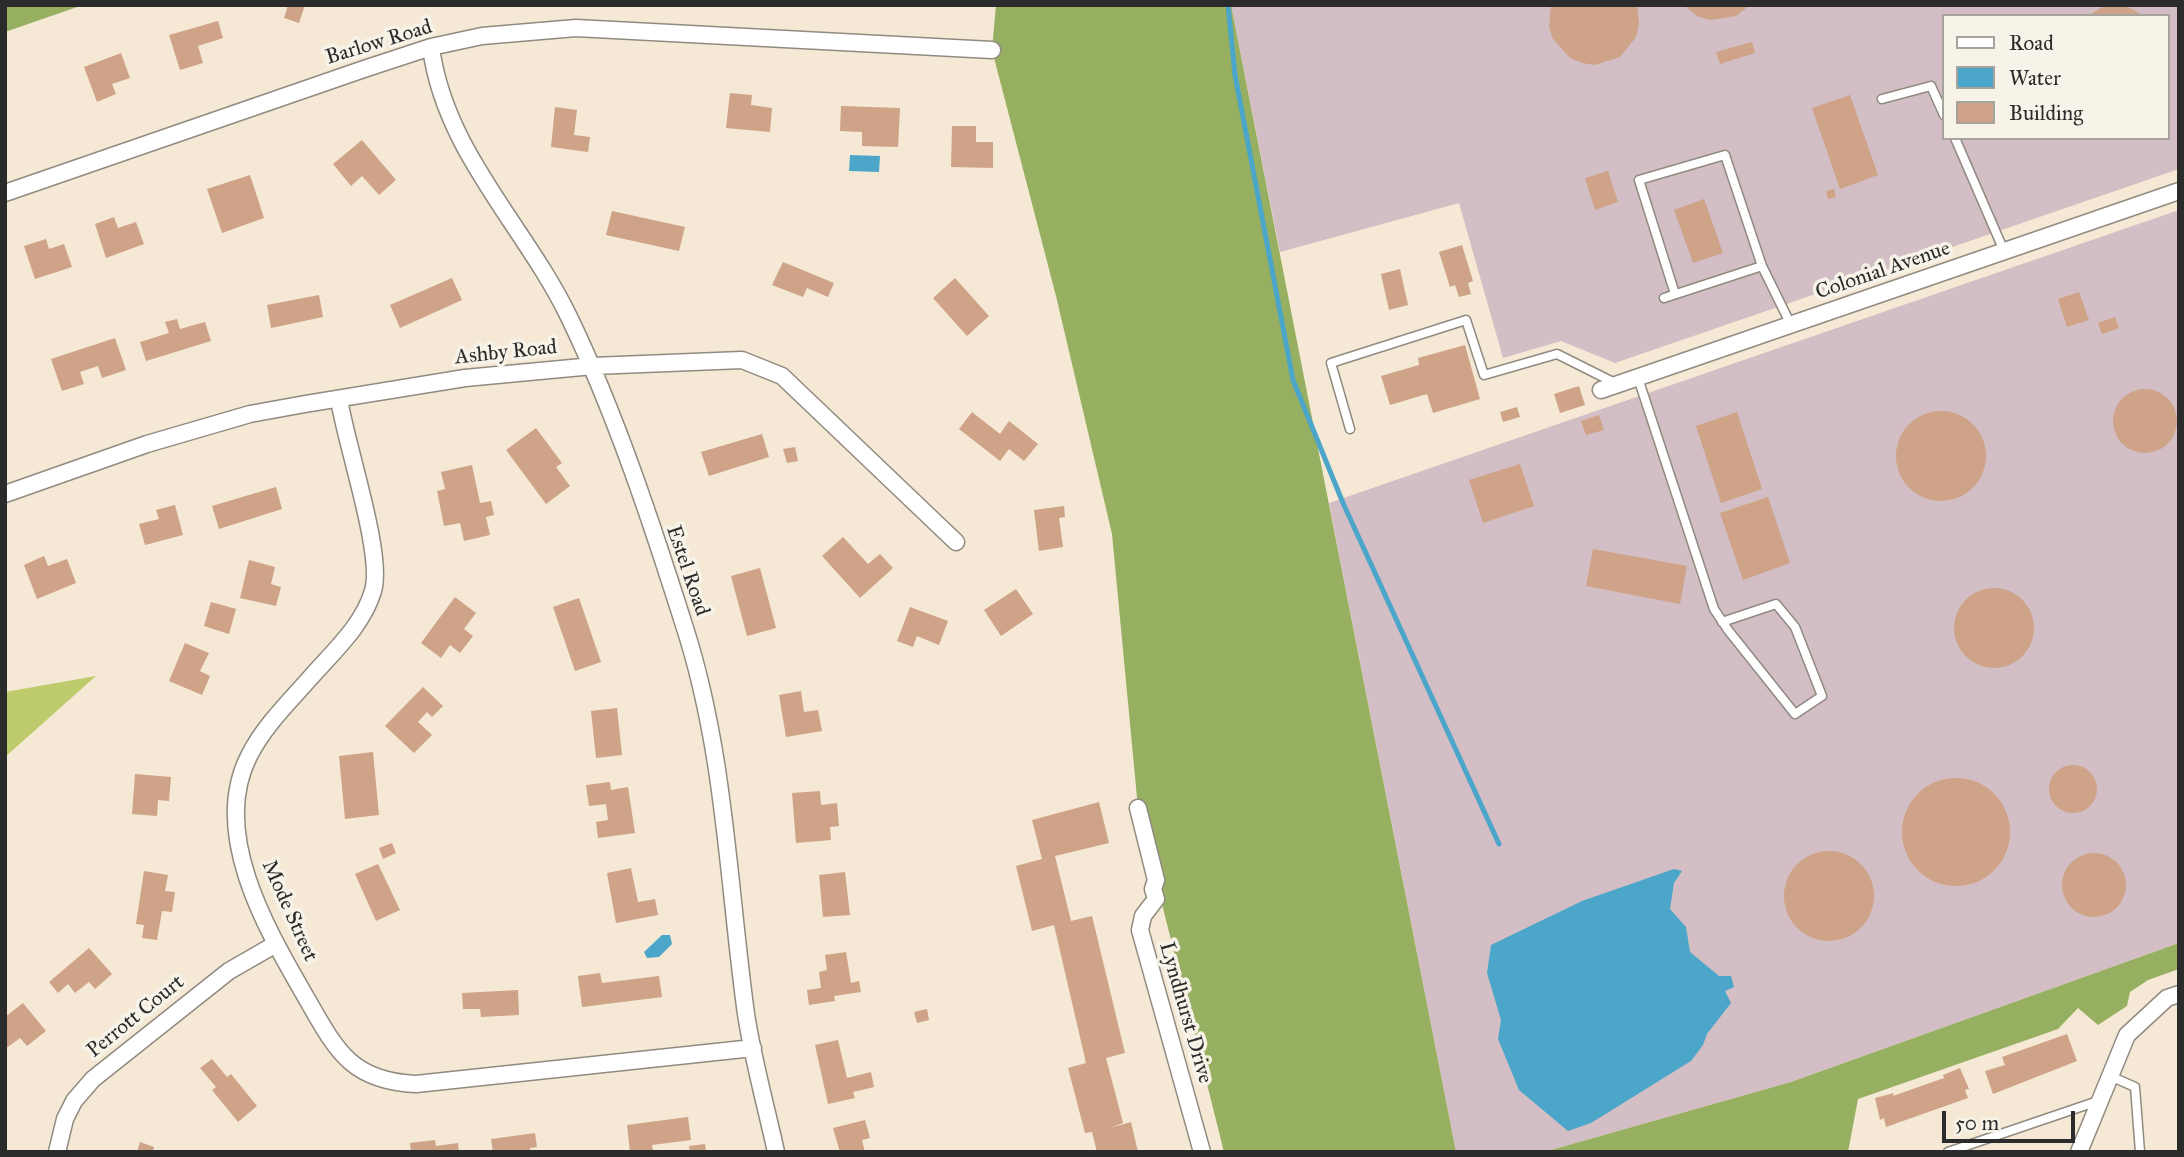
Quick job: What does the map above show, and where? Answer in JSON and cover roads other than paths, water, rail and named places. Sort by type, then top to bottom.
[{"type":"street","name":"Barlow Road","points":[[5,193],[431,47],[520,30],[576,28],[992,50]]},
{"type":"street","name":"Estel Road","points":[[431,47],[439,92],[455,127],[567,314],[593,366],[684,625],[705,699],[723,805],[747,1016],[776,1152]]},
{"type":"street","name":"Colonial Avenue","points":[[1601,390],[2179,191]]},
{"type":"street","name":"Ashby Road","points":[[5,495],[146,444],[213,424],[339,399],[465,378],[593,366],[720,359],[750,361],[770,369],[831,421],[956,542]]},
{"type":"street","name":"Mode Street","points":[[339,399],[344,434],[374,553],[373,590],[365,612],[351,631],[265,730],[243,769],[235,799],[235,830],[239,849],[276,944],[339,1053],[370,1076],[391,1083],[487,1079],[753,1048]]},
{"type":"street","name":"Lyndhurst Drive","points":[[1138,808],[1156,880],[1153,888],[1156,899],[1143,916],[1140,930],[1202,1152]]},
{"type":"street","name":"Perrott Court","points":[[57,1152],[65,1119],[74,1101],[93,1079],[229,971],[276,944]]},
{"type":"street","points":[[2079,1152],[2127,1035],[2168,998],[2179,994]]},
{"type":"lane","points":[[1882,99],[1931,86],[1942,111]]},
{"type":"lane","points":[[1956,140],[2004,251]]},
{"type":"lane","points":[[1675,294],[1639,180],[1725,155],[1762,266],[1791,325]]},
{"type":"lane","points":[[1664,298],[1762,266]]},
{"type":"lane","points":[[1350,429],[1331,363],[1466,320],[1484,375],[1557,354],[1618,384]]},
{"type":"lane","points":[[1638,378],[1708,590],[1722,622],[1795,714],[1822,696],[1795,626],[1776,604],[1722,622]]},
{"type":"lane","points":[[2110,1076],[2135,1087],[2140,1152]]},
{"type":"lane","points":[[1948,1152],[2100,1101]]},
{"type":"water","points":[[850,155],[880,156],[879,172],[849,171]]},
{"type":"water","points":[[1674,869],[1682,871],[1674,883],[1670,909],[1686,927],[1690,952],[1719,976],[1731,976],[1734,987],[1725,991],[1731,1003],[1707,1034],[1703,1045],[1691,1061],[1591,1123],[1568,1131],[1519,1090],[1498,1039],[1501,1020],[1487,973],[1491,945],[1582,901]]},
{"type":"water","points":[[662,935],[670,935],[672,944],[659,957],[647,958],[644,952]]},
{"type":"waterway","points":[[1228,5],[1235,75],[1293,380],[1343,503],[1499,844]]}]
